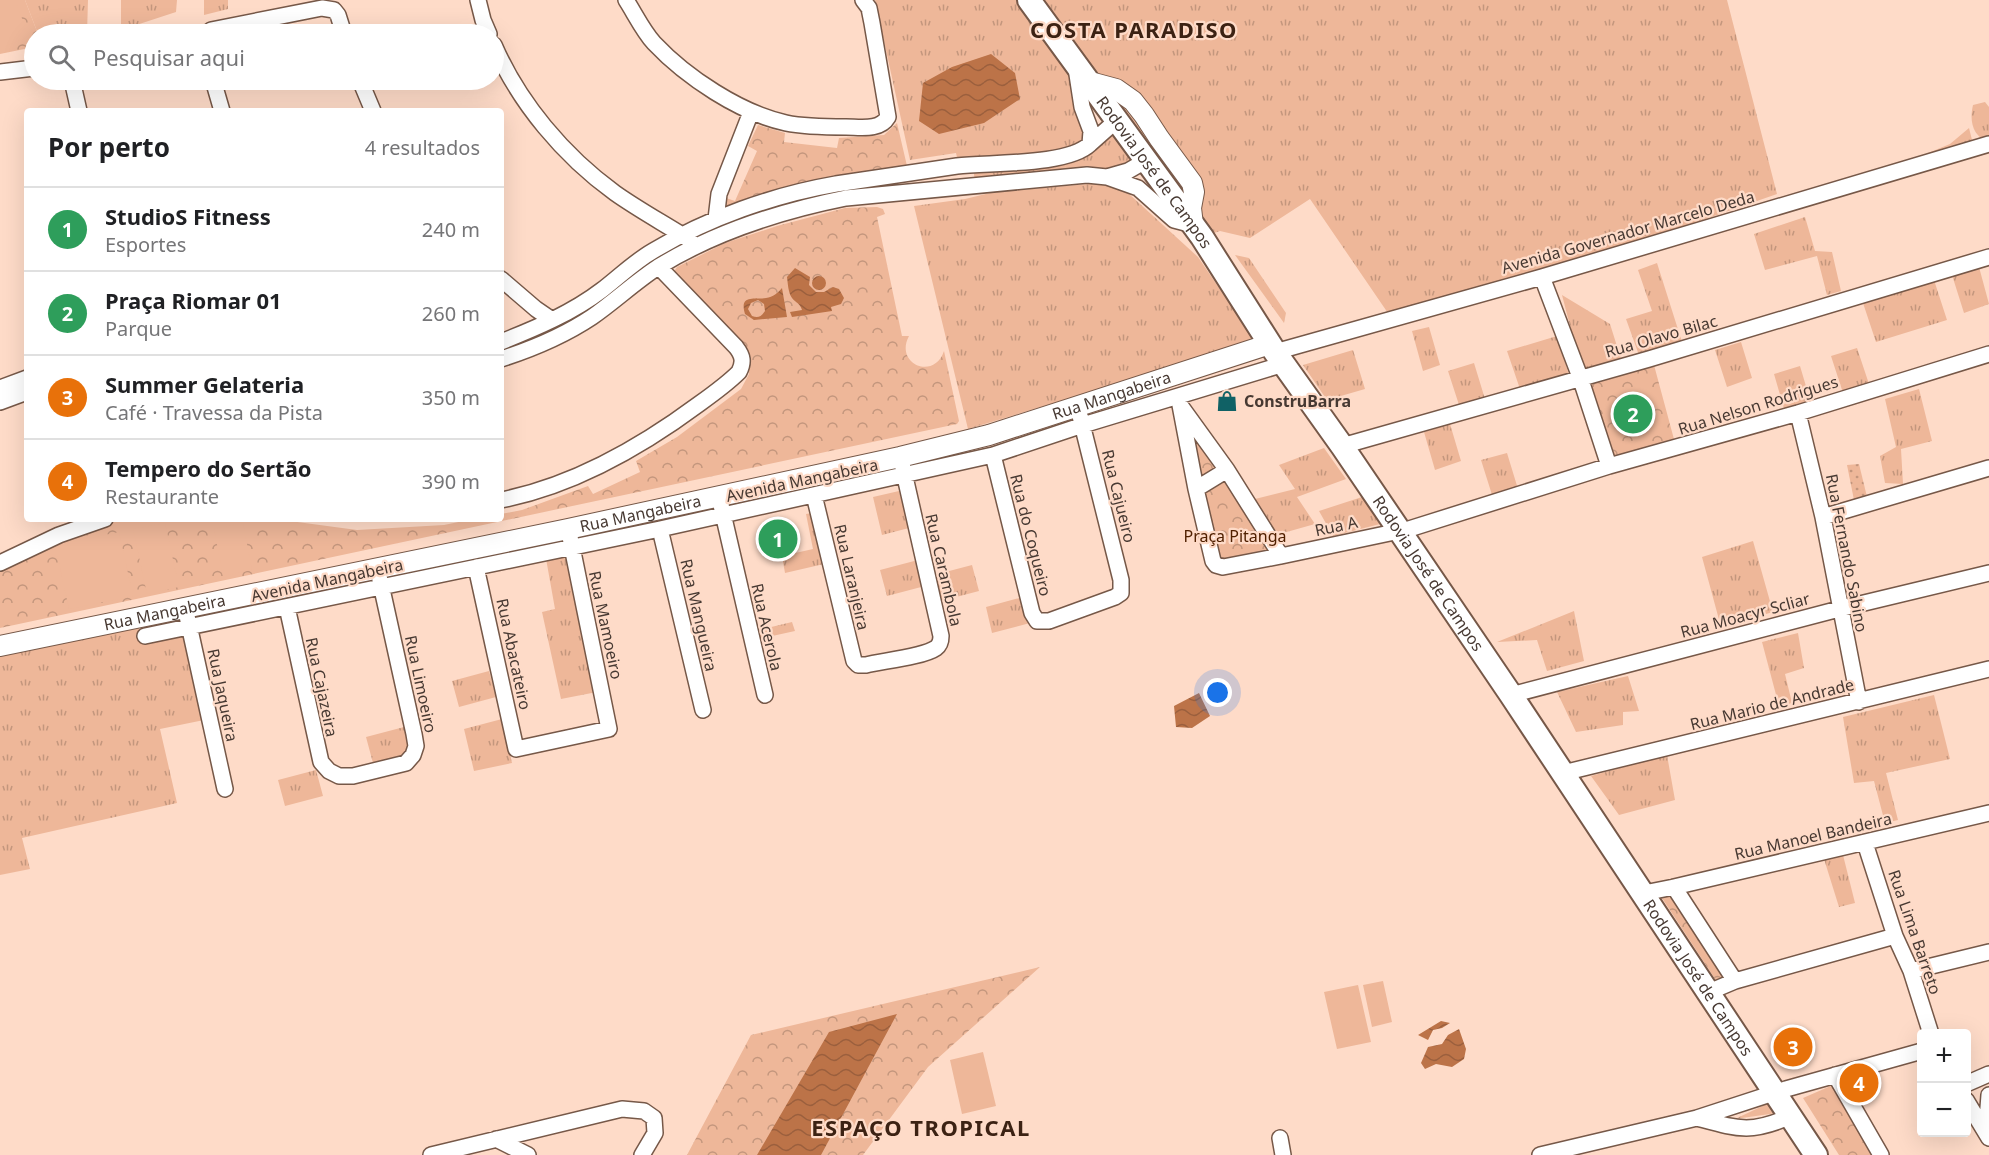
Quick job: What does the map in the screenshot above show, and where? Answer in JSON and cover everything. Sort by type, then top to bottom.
[{"type":"main road","name":"Rodovia José de Campos","points":[[1029,0],[1193,225],[1276,353],[1400,531],[1644,893],[1816,1155]]},
{"type":"street","points":[[478,0],[485,24]]},
{"type":"street","points":[[626,0],[652,42],[695,79],[751,112],[787,123],[873,127],[883,124],[888,117],[870,16],[863,0]]},
{"type":"street","points":[[243,24],[329,8],[338,15],[341,24]]},
{"type":"street","points":[[0,72],[24,69]]},
{"type":"street","points":[[504,69],[539,120],[574,159],[614,192],[698,245]]},
{"type":"street","points":[[504,358],[573,328],[659,267],[698,245],[770,217],[813,204],[846,198],[1087,175],[1107,177],[1138,188],[1174,220],[1193,225],[1192,183],[1144,115],[1133,101],[1116,89],[1083,74],[1082,107],[1091,131],[1090,144]]},
{"type":"street","points":[[74,90],[78,108]]},
{"type":"street","points":[[216,90],[221,108]]},
{"type":"street","points":[[364,90],[372,108]]},
{"type":"street","points":[[716,219],[719,194],[751,112]]},
{"type":"street","points":[[504,341],[552,320],[602,290],[652,251],[716,219],[792,193],[974,165],[1067,156],[1082,152],[1117,120],[1130,113],[1144,115]]},
{"type":"street","points":[[1107,177],[1128,171],[1147,160],[1159,138]]},
{"type":"street","name":"Avenida Governador Marcelo Deda","points":[[1276,353],[1542,277],[1989,144]]},
{"type":"street","points":[[974,165],[973,175],[977,186]]},
{"type":"street","points":[[900,175],[902,194]]},
{"type":"street","name":"Rua Olavo Bilac","points":[[1342,446],[1989,257]]},
{"type":"street","points":[[504,499],[558,484],[615,458],[673,423],[739,372],[743,364],[736,346],[659,267]]},
{"type":"street","points":[[1542,277],[1580,377],[1609,466]]},
{"type":"street","points":[[504,282],[552,320]]},
{"type":"street","name":"Avenida Mangabeira","points":[[145,636],[187,618],[287,608],[476,567],[570,538],[660,529],[721,506],[814,495],[902,466],[993,455],[1080,416],[1178,401],[1276,353]]},
{"type":"street","name":"Rua Mangabeira","points":[[0,646],[187,618],[377,568],[570,538],[902,466],[989,435],[1080,416],[1276,353]]},
{"type":"street","name":"Rua Nelson Rodrigues","points":[[1400,531],[1609,466],[1798,413],[1989,354]]},
{"type":"street","points":[[0,388],[24,379]]},
{"type":"street","points":[[0,402],[24,393]]},
{"type":"street","points":[[1178,401],[1227,470],[1281,556],[1223,567],[1216,565],[1211,557],[1178,401]]},
{"type":"street","name":"Rua Fernando Sabino","points":[[1798,413],[1823,517],[1839,609],[1859,702]]},
{"type":"street","name":"Rua Cajueiro","points":[[1037,621],[1048,621],[1121,593],[1121,580],[1080,416]]},
{"type":"street","name":"Rua do Coqueiro","points":[[993,455],[1032,613],[1037,621]]},
{"type":"street","name":"Rua Carambola","points":[[858,664],[866,665],[926,652],[937,647],[941,642],[902,466]]},
{"type":"street","points":[[1823,517],[1989,468]]},
{"type":"street","points":[[1196,489],[1227,470]]},
{"type":"street","name":"Rua Laranjeira","points":[[814,495],[851,655],[858,664]]},
{"type":"street","name":"Rua Acerola","points":[[721,506],[765,695]]},
{"type":"street","points":[[0,563],[59,535],[96,522]]},
{"type":"street","name":"Rua Mangueira","points":[[660,529],[703,710]]},
{"type":"street","name":"Rua A","points":[[1281,556],[1400,531]]},
{"type":"street","name":"Rua Mamoeiro","points":[[516,749],[609,729],[570,538]]},
{"type":"street","name":"Rua Abacateiro","points":[[476,567],[516,749]]},
{"type":"street","name":"Rua Limoeiro","points":[[329,771],[339,776],[353,776],[406,763],[413,755],[416,746],[377,568]]},
{"type":"street","name":"Rua Moacyr Scliar","points":[[1511,695],[1839,609],[1989,573]]},
{"type":"street","name":"Rua Cajazeira","points":[[287,608],[317,751],[321,762],[329,771]]},
{"type":"street","name":"Rua Jaqueira","points":[[187,618],[225,789]]},
{"type":"street","name":"Rua Mario de Andrade","points":[[1563,773],[1989,669]]},
{"type":"street","name":"Rua Manoel Bandeira","points":[[1644,893],[1674,888],[1989,813]]},
{"type":"street","name":"Rua Lima Barreto","points":[[1865,843],[1895,936],[1911,971],[1929,1029]]},
{"type":"street","name":"Rodovia José de Campos","points":[[1674,888],[1735,981]]},
{"type":"street","points":[[1709,992],[1735,981],[1895,936]]},
{"type":"street","points":[[1911,971],[1989,952]]},
{"type":"street","points":[[1540,1155],[1697,1118],[1917,1052]]},
{"type":"street","points":[[1968,1083],[1989,1074]]},
{"type":"street","points":[[1835,1075],[1881,1155]]},
{"type":"street","points":[[1988,1135],[1989,1095]]},
{"type":"street","points":[[1971,1108],[1988,1135]]},
{"type":"street","points":[[431,1155],[622,1109],[644,1111],[654,1118],[655,1133],[642,1155]]},
{"type":"street","points":[[1697,1118],[1735,1128],[1753,1128],[1773,1124],[1791,1116]]},
{"type":"street","points":[[1280,1138],[1283,1155]]},
{"type":"street","points":[[496,1139],[528,1155]]},
{"type":"green space","points":[[0,0],[25,0],[34,24],[24,24],[24,49],[0,54]]},
{"type":"green space","points":[[0,0],[15,0],[24,24],[24,39],[0,48]]},
{"type":"green space","points":[[25,0],[88,0],[87,24],[34,24]]},
{"type":"green space","points":[[121,0],[177,0],[176,12],[139,24],[121,24]]},
{"type":"green space","points":[[204,0],[228,0],[228,9],[204,15]]},
{"type":"green space","points":[[875,0],[1727,0],[1777,194],[1522,283],[1392,319],[1310,199],[1250,238],[1220,231],[1202,237],[1147,160],[1136,167],[975,181],[973,168],[959,166],[956,153],[910,160]],"holes":[[[1077,66],[1117,120],[1090,143]]]},
{"type":"green space","points":[[1985,102],[1989,107],[1989,143],[1979,136],[1972,123],[1973,105]]},
{"type":"green space","points":[[897,123],[907,166],[727,207],[725,204],[726,198],[735,201],[757,151],[748,146],[758,125],[785,133],[784,142],[837,148],[839,138],[884,135]]},
{"type":"green space","points":[[1969,128],[1974,148],[1925,157],[1928,153],[1950,144]]},
{"type":"green space","points":[[1100,183],[1128,193],[1198,257],[1256,342],[968,429],[914,206],[965,199],[994,192]]},
{"type":"green space","points":[[877,207],[883,209],[885,214],[877,217],[902,336],[909,336],[906,346],[907,354],[911,361],[925,367],[939,360],[944,351],[959,421],[957,424],[504,521],[504,513],[522,510],[588,486],[593,494],[640,472],[636,461],[677,437],[741,389],[749,374],[748,356],[673,273],[677,267],[725,243],[845,208]]},
{"type":"green space","points":[[1805,217],[1815,251],[1832,252],[1841,291],[1827,295],[1817,256],[1765,270],[1754,234]]},
{"type":"green space","points":[[1235,255],[1249,258],[1286,313],[1284,323]]},
{"type":"green space","points":[[1657,263],[1682,342],[1640,358],[1626,319],[1652,311],[1638,270]]},
{"type":"green space","points":[[1979,267],[1989,304],[1964,313],[1952,275]]},
{"type":"green space","points":[[1934,280],[1947,320],[1876,342],[1863,303]]},
{"type":"green space","points":[[1562,295],[1610,324],[1622,362],[1582,372]]},
{"type":"green space","points":[[1429,327],[1440,365],[1423,371],[1412,331]]},
{"type":"green space","points":[[1557,336],[1569,375],[1520,389],[1507,351]]},
{"type":"green space","points":[[1741,342],[1752,378],[1727,387],[1715,350]]},
{"type":"green space","points":[[1857,348],[1869,384],[1843,393],[1831,356]]},
{"type":"green space","points":[[1353,350],[1365,389],[1327,400],[1303,365]]},
{"type":"green space","points":[[1474,363],[1485,399],[1460,408],[1448,371]]},
{"type":"green space","points":[[1654,365],[1675,443],[1613,457],[1591,384]]},
{"type":"green space","points":[[1800,366],[1811,403],[1785,412],[1774,374]]},
{"type":"green space","points":[[1919,389],[1932,441],[1901,449],[1903,484],[1885,483],[1880,456],[1896,447],[1885,399]]},
{"type":"green space","name":"Praça Pitanga","points":[[1180,405],[1281,556],[1216,565]]},
{"type":"green space","points":[[1450,424],[1461,461],[1435,470],[1424,432]]},
{"type":"green space","points":[[1324,448],[1346,479],[1297,497],[1315,524],[1276,535],[1255,499],[1295,489],[1279,465]]},
{"type":"green space","points":[[1507,453],[1518,489],[1493,498],[1481,460]]},
{"type":"green space","points":[[1859,464],[1868,501],[1855,505],[1847,465]]},
{"type":"green space","points":[[899,491],[909,528],[882,535],[873,497]]},
{"type":"green space","points":[[1362,497],[1380,524],[1333,536],[1319,511]]},
{"type":"green space","points":[[812,513],[824,564],[785,573],[782,556],[813,549],[806,514]]},
{"type":"green space","points":[[106,522],[297,522],[357,530],[444,525],[458,522],[497,522],[0,628],[0,567]]},
{"type":"green space","points":[[165,523],[179,587],[147,594],[133,529]]},
{"type":"green space","points":[[243,523],[252,570],[223,576],[214,529]]},
{"type":"green space","points":[[119,532],[133,596],[69,609],[55,545]]},
{"type":"green space","points":[[1753,541],[1773,612],[1721,627],[1702,557]]},
{"type":"green space","points":[[572,547],[602,691],[561,699],[542,612],[555,609],[545,553]]},
{"type":"green space","points":[[918,560],[925,586],[887,596],[880,570]]},
{"type":"green space","points":[[972,565],[979,591],[941,601],[934,575]]},
{"type":"green space","points":[[1023,597],[1030,623],[992,633],[986,607]]},
{"type":"green space","points":[[1574,611],[1584,661],[1547,671],[1537,640],[1497,642]]},
{"type":"green space","points":[[792,622],[795,631],[759,639],[755,631]]},
{"type":"green space","points":[[138,624],[141,636],[189,626],[209,719],[160,729],[177,803],[22,838],[30,869],[0,875],[0,655]]},
{"type":"green space","points":[[1798,633],[1804,668],[1785,674],[1792,703],[1779,706],[1762,642]]},
{"type":"green space","points":[[489,671],[496,697],[459,707],[452,681]]},
{"type":"green space","points":[[1628,676],[1639,711],[1623,712],[1623,725],[1576,732],[1557,692]]},
{"type":"green space","points":[[1934,695],[1950,759],[1886,773],[1898,820],[1885,823],[1874,781],[1854,783],[1843,717]]},
{"type":"green space","points":[[502,719],[512,763],[474,771],[464,729]]},
{"type":"green space","points":[[404,727],[411,753],[373,763],[366,737]]},
{"type":"green space","points":[[1667,755],[1675,800],[1619,815],[1591,776]]},
{"type":"green space","points":[[316,770],[323,796],[285,806],[278,780]]},
{"type":"green space","points":[[1843,855],[1855,903],[1839,907],[1824,859]]},
{"type":"green space","points":[[1671,893],[1728,980],[1717,982],[1660,895]]},
{"type":"green space","points":[[1040,967],[928,1067],[863,1155],[687,1155],[751,1035]]},
{"type":"green space","points":[[1383,981],[1392,1022],[1372,1027],[1363,985]]},
{"type":"green space","points":[[1358,985],[1371,1042],[1337,1049],[1324,992]]},
{"type":"green space","points":[[983,1052],[996,1106],[962,1114],[950,1060]]},
{"type":"green space","points":[[1833,1085],[1872,1155],[1839,1155],[1803,1098]]},
{"type":"green space","points":[[1771,1102],[1777,1113],[1735,1119]]},
{"type":"water","points":[[991,54],[1015,73],[1020,99],[984,123],[939,134],[919,121],[923,83],[952,67]]},
{"type":"water","points":[[795,268],[810,277],[809,285],[816,292],[824,292],[833,287],[839,289],[844,298],[841,304],[831,307],[832,311],[792,317],[790,312],[802,310],[792,298],[788,288],[787,277]]},
{"type":"water","points":[[816,276],[822,276],[826,283],[822,290],[816,290],[812,286],[812,280]]},
{"type":"water","points":[[782,288],[787,317],[754,320],[745,314],[744,303],[746,301],[769,297]],"holes":[[[758,300],[764,304],[765,311],[762,315],[752,316],[748,309],[751,303]]]},
{"type":"water","points":[[1199,693],[1210,716],[1192,728],[1176,727],[1174,706]]},
{"type":"water","points":[[897,1014],[821,1155],[757,1155],[829,1032]]},
{"type":"water","points":[[1441,1021],[1450,1023],[1433,1030],[1428,1040],[1418,1035]]},
{"type":"water","points":[[1459,1029],[1466,1049],[1464,1059],[1452,1067],[1436,1064],[1425,1069],[1421,1063],[1428,1047],[1442,1044],[1448,1035]]},
{"type":"place","name":"ConstruBarra","points":[[1227,401]]},
{"type":"place","name":"Praça Riomar 01","points":[[1633,414]]},
{"type":"place","name":"StudioS Fitness","points":[[778,539]]},
{"type":"place","name":"Summer Gelateria","points":[[1793,1047]]},
{"type":"place","name":"Tempero do Sertão","points":[[1859,1083]]},
{"type":"district","name":"COSTA PARADISO","points":[[1134,29]]},
{"type":"district","name":"ESPAÇO TROPICAL","points":[[921,1127]]}]
